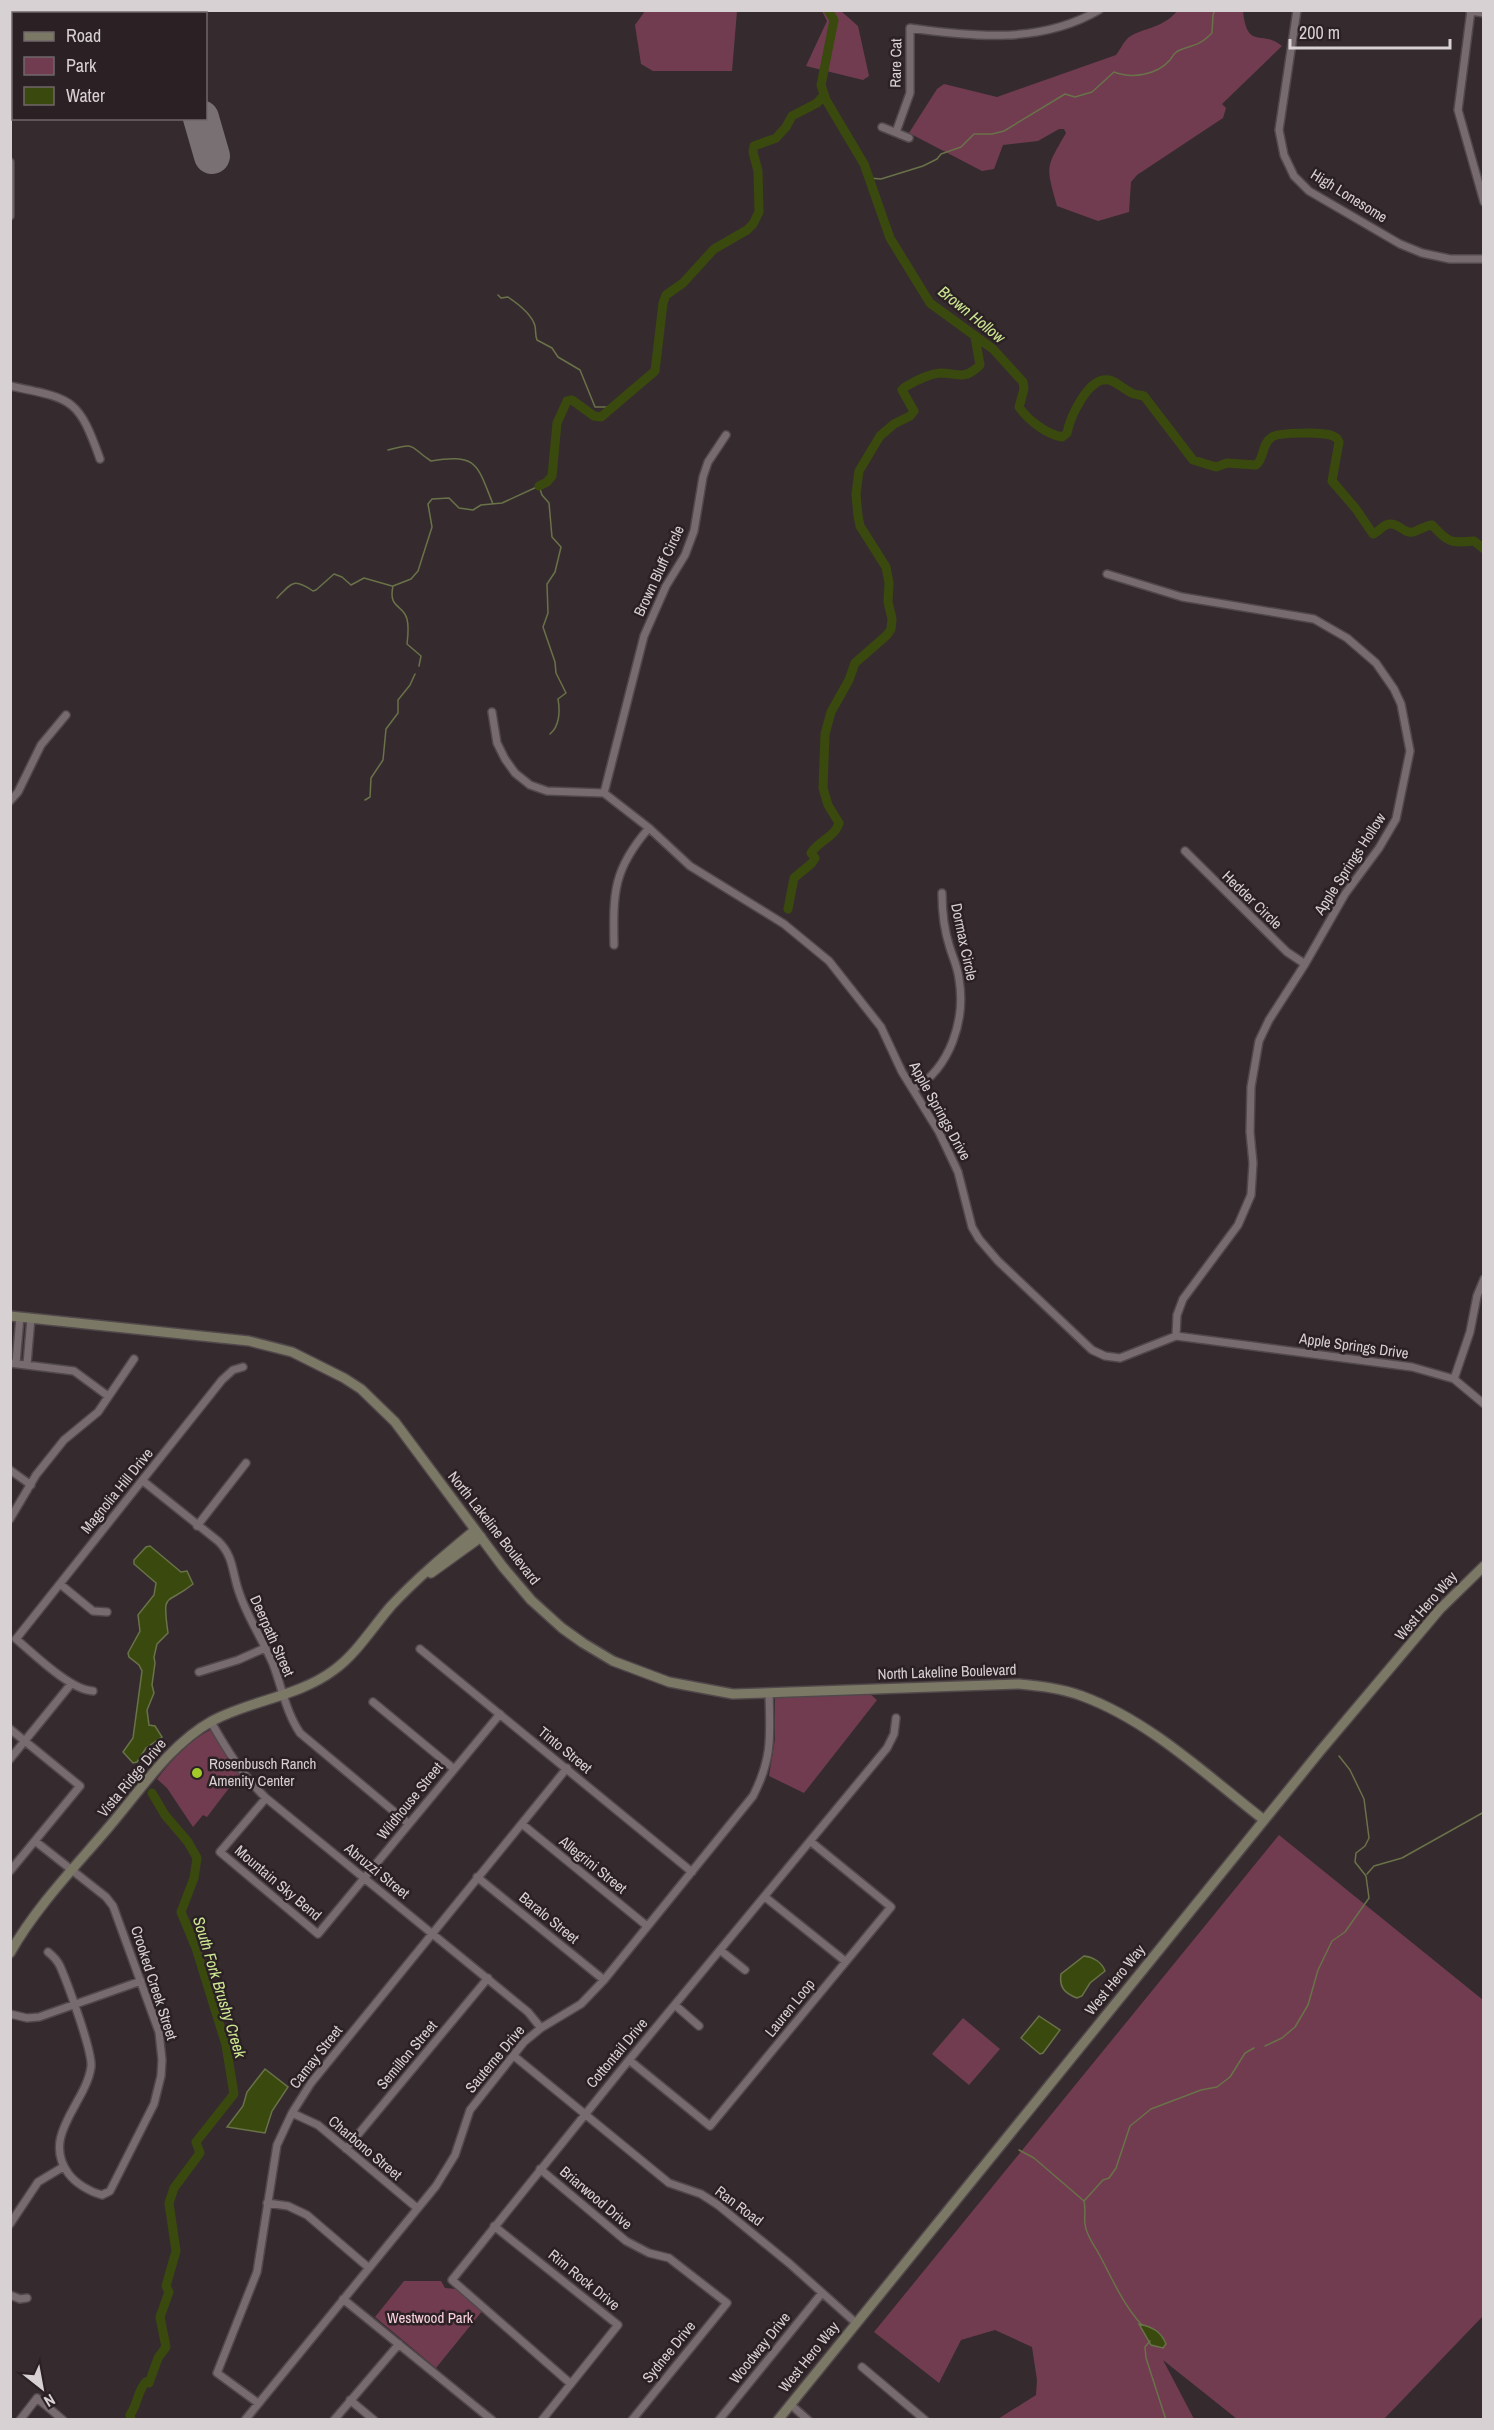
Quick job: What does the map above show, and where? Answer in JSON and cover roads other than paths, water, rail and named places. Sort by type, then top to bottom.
[{"type":"street","name":"Rare Cat","points":[[896,132],[910,93],[910,28],[953,34],[1025,35],[1065,26],[1099,10]]},
{"type":"street","name":"High Lonesome","points":[[1297,10],[1279,130],[1284,155],[1294,176],[1309,191],[1400,244],[1422,253],[1450,259],[1484,259]]},
{"type":"street","points":[[1484,13],[1471,11],[1458,110],[1484,202]]},
{"type":"street","points":[[882,127],[909,138]]},
{"type":"street","points":[[10,162],[10,216]]},
{"type":"street","points":[[10,386],[59,397],[72,404],[90,431],[100,459]]},
{"type":"street","name":"Brown Bluff Circle","points":[[604,793],[644,636],[666,586],[685,555],[694,531],[703,477],[708,462],[726,435]]},
{"type":"street","name":"Apple Springs Hollow","points":[[1107,574],[1182,597],[1314,619],[1347,638],[1376,663],[1394,689],[1401,704],[1410,751],[1399,812],[1379,848],[1345,894],[1305,964],[1269,1020],[1256,1050],[1251,1087],[1250,1132],[1253,1163],[1248,1202],[1238,1225],[1183,1299],[1177,1315],[1176,1336]]},
{"type":"street","points":[[492,712],[497,743],[502,754],[515,773],[530,785],[547,791],[604,793]]},
{"type":"street","points":[[10,801],[18,792],[41,745],[66,715]]},
{"type":"street","name":"Apple Springs Drive","points":[[604,793],[649,828],[690,866],[784,924],[816,948],[858,995],[881,1028],[902,1072],[939,1132],[957,1170],[972,1227],[987,1250],[1092,1350],[1105,1356],[1120,1358],[1176,1336],[1412,1367],[1454,1378],[1484,1404]]},
{"type":"street","points":[[614,945],[614,898],[619,872],[633,845],[649,828]]},
{"type":"street","name":"Hedder Circle","points":[[1185,851],[1287,952],[1305,964]]},
{"type":"street","name":"Dormax Circle","points":[[914,1089],[932,1076],[943,1064],[959,1017],[959,978],[944,925],[942,892]]},
{"type":"street","points":[[1454,1378],[1470,1332],[1477,1296],[1484,1279]]},
{"type":"street","points":[[15,1317],[13,1363],[74,1371],[108,1396]]},
{"type":"street","name":"North Lakeline Boulevard","points":[[15,1317],[249,1341],[308,1358],[361,1389],[388,1414],[531,1600],[562,1628],[613,1661],[669,1682],[733,1694],[1018,1684],[1049,1687],[1080,1695],[1139,1723],[1264,1820]]},
{"type":"street","points":[[27,1364],[32,1318]]},
{"type":"street","points":[[10,1520],[31,1485],[64,1440],[91,1420],[134,1359]]},
{"type":"street","name":"Magnolia Hill Drive","points":[[71,1684],[16,1639],[222,1380],[233,1370],[243,1367]]},
{"type":"street","points":[[197,1526],[246,1463]]},
{"type":"street","points":[[10,1470],[31,1485]]},
{"type":"street","name":"Deerpath Street","points":[[143,1481],[222,1545],[231,1558],[239,1594],[265,1648],[290,1719],[300,1733],[409,1824]]},
{"type":"street","name":"Vista Ridge Drive","points":[[10,1953],[36,1913],[177,1747],[211,1722],[242,1707],[309,1685],[333,1671],[347,1660],[391,1607],[421,1578],[478,1534]]},
{"type":"street","name":"West Hero Way","points":[[778,2420],[1264,1820],[1440,1609],[1484,1566]]},
{"type":"street","points":[[60,1584],[93,1611],[107,1612]]},
{"type":"street","points":[[199,1672],[238,1660],[265,1648]]},
{"type":"street","name":"Tinto Street","points":[[420,1649],[692,1872]]},
{"type":"street","points":[[10,1759],[71,1684],[85,1691],[93,1691]]},
{"type":"street","name":"Sauterne Drive","points":[[244,2420],[436,2186],[455,2155],[470,2110],[524,2042],[541,2028],[581,2004],[604,1980],[747,1803],[761,1779],[771,1745],[769,1693]]},
{"type":"street","points":[[373,1702],[454,1769]]},
{"type":"street","name":"Wildhouse Street","points":[[318,1934],[500,1714]]},
{"type":"street","name":"Cottontail Drive","points":[[571,2384],[452,2280],[629,2060],[887,1748],[894,1734],[896,1718]]},
{"type":"street","name":"Abruzzi Street","points":[[211,1722],[237,1766],[266,1798],[488,1978],[528,2012],[541,2028]]},
{"type":"street","points":[[10,1729],[80,1785],[10,1871]]},
{"type":"street","name":"Camay Street","points":[[258,2403],[217,2373],[257,2272],[277,2145],[292,2113],[311,2083],[567,1768]]},
{"type":"street","name":"Mountain Sky Bend","points":[[266,1798],[220,1852],[318,1934]]},
{"type":"street","name":"Allegrini Street","points":[[522,1824],[647,1926]]},
{"type":"street","name":"Crooked Creek Street","points":[[35,1841],[106,1897],[113,1906],[160,2040],[161,2076],[154,2104],[118,2177],[107,2194],[97,2194],[79,2184],[63,2167]]},
{"type":"street","name":"Lauren Loop","points":[[629,2060],[710,2126],[891,1908],[810,1841]]},
{"type":"street","name":"Baralo Street","points":[[477,1877],[604,1980]]},
{"type":"street","points":[[765,1897],[845,1961]]},
{"type":"street","points":[[720,1950],[745,1970]]},
{"type":"street","points":[[10,2224],[38,2182],[63,2167],[60,2157],[60,2137],[89,2076],[92,2064],[89,2048],[59,1965],[48,1952]]},
{"type":"street","name":"Semillon Street","points":[[346,2149],[488,1978]]},
{"type":"street","points":[[10,2014],[27,2018],[39,2017],[141,1981]]},
{"type":"street","points":[[675,2005],[699,2026]]},
{"type":"street","name":"Ran Road","points":[[514,2056],[669,2183],[701,2194],[718,2205],[856,2323]]},
{"type":"street","name":"Charbono Street","points":[[292,2113],[318,2126],[417,2208]]},
{"type":"street","name":"Briarwood Drive","points":[[540,2169],[626,2241],[649,2253],[669,2258],[727,2303]]},
{"type":"street","points":[[267,2203],[299,2210],[369,2268]]},
{"type":"street","name":"Rim Rock Drive","points":[[494,2226],[618,2325],[542,2420]]},
{"type":"street","name":"Woodway Drive","points":[[719,2420],[822,2293]]},
{"type":"street","points":[[10,2295],[20,2299],[27,2298]]},
{"type":"street","points":[[343,2299],[492,2420]]},
{"type":"street","name":"Sydnee Drive","points":[[632,2420],[727,2303]]},
{"type":"street","points":[[334,2420],[399,2344]]},
{"type":"street","points":[[862,2367],[925,2420]]},
{"type":"street","points":[[20,2420],[37,2398],[63,2420]]},
{"type":"street","points":[[350,2400],[374,2420]]},
{"type":"street","points":[[790,2404],[808,2420]]},
{"type":"water","points":[[150,1546],[181,1572],[187,1571],[193,1584],[166,1604],[168,1633],[157,1644],[152,1685],[154,1693],[147,1710],[149,1725],[155,1726],[162,1737],[146,1748],[137,1762],[133,1763],[123,1752],[133,1738],[142,1671],[128,1653],[140,1631],[138,1615],[154,1595],[156,1583],[134,1564],[134,1560],[146,1547]]},
{"type":"water","points":[[1084,1956],[1097,1960],[1105,1971],[1090,1983],[1082,1996],[1077,1998],[1063,1989],[1061,1974]]},
{"type":"water","points":[[1039,2016],[1060,2030],[1040,2054],[1021,2038]]},
{"type":"water","points":[[265,2069],[288,2087],[272,2111],[265,2133],[227,2127],[243,2106],[247,2092]]},
{"type":"water","points":[[1139,2324],[1159,2333],[1166,2344],[1163,2348],[1151,2345]]},
{"type":"waterway","name":"Brown Hollow","points":[[828,10],[834,20],[821,85],[826,100],[864,164],[890,238],[930,303],[993,349],[1023,382],[1024,389],[1019,407],[1027,417],[1044,430],[1062,437],[1067,433],[1076,409],[1087,391],[1094,384],[1109,380],[1131,393],[1144,396],[1193,460],[1216,467],[1227,463],[1256,465],[1261,459],[1266,443],[1277,435],[1302,433],[1333,436],[1339,442],[1332,481],[1356,509],[1373,534],[1388,524],[1410,532],[1432,525],[1450,540],[1474,541],[1484,549]]},
{"type":"waterway","points":[[869,178],[881,179],[923,166],[937,159],[941,154],[961,147],[974,134],[1004,131],[1065,94],[1075,97],[1092,92],[1114,72],[1136,75],[1158,69],[1165,65],[1176,52],[1200,43],[1212,33],[1215,10]]},
{"type":"waterway","points":[[539,486],[552,476],[557,423],[567,401],[572,400],[594,416],[601,417],[655,371],[663,303],[666,295],[683,283],[714,249],[747,230],[759,212],[758,171],[753,152],[754,146],[776,138],[792,116],[817,103],[824,95]]},
{"type":"waterway","points":[[498,295],[501,298],[508,297],[528,313],[535,326],[537,340],[552,348],[558,357],[580,370],[595,407],[613,407]]},
{"type":"waterway","points":[[788,909],[794,878],[812,863],[815,858],[811,853],[834,832],[839,823],[828,805],[823,788],[825,734],[831,712],[849,680],[855,663],[891,629],[892,619],[888,602],[889,583],[886,567],[860,526],[856,494],[859,471],[880,436],[914,411],[902,390],[905,387],[922,378],[940,373],[965,375],[980,365],[975,337]]},
{"type":"waterway","points":[[388,450],[409,446],[431,461],[447,459],[467,461],[479,471],[493,504]]},
{"type":"waterway","points":[[419,666],[421,656],[407,644],[407,619],[394,603],[392,593],[393,586],[411,579],[418,571],[432,527],[428,504],[432,499],[449,498],[459,508],[473,510],[481,505],[502,503],[539,486],[542,495],[549,503],[552,537],[561,547],[555,572],[547,584],[548,613],[543,627],[555,662],[556,673],[566,693],[558,699],[557,722],[550,734]]},
{"type":"waterway","points":[[277,598],[286,588],[297,583],[313,591],[316,590],[334,574],[342,577],[351,585],[364,578],[392,586]]},
{"type":"waterway","points":[[365,800],[370,797],[371,778],[383,760],[386,729],[398,713],[398,700],[410,685],[415,674]]},
{"type":"waterway","points":[[1265,2046],[1282,2038],[1295,2027],[1308,2005],[1318,1970],[1332,1941],[1345,1932],[1369,1898],[1366,1876],[1355,1862],[1356,1853],[1365,1846],[1369,1838],[1364,1799],[1350,1770],[1339,1756]]},
{"type":"waterway","name":"South Fork Brushy Creek","points":[[131,2420],[130,2415],[141,2389],[146,2382],[149,2383],[158,2358],[166,2347],[160,2317],[169,2292],[166,2286],[176,2251],[169,2203],[174,2188],[200,2153],[196,2142],[234,2094],[226,2045],[196,1948],[181,1912],[194,1878],[197,1858],[188,1842],[165,1815],[152,1793]]},
{"type":"waterway","points":[[1367,1874],[1374,1866],[1402,1858],[1484,1812]]},
{"type":"waterway","points":[[1141,2324],[1123,2299],[1089,2236],[1085,2224],[1084,2201],[1103,2180],[1109,2178],[1116,2168],[1130,2126],[1151,2109],[1201,2090],[1217,2087],[1230,2077],[1245,2053],[1254,2048]]},
{"type":"waterway","points":[[1019,2150],[1034,2158],[1084,2201]]},
{"type":"waterway","points":[[1150,2341],[1145,2347],[1146,2358],[1166,2420]]},
{"type":"place","name":"Rosenbusch Ranch Amenity Center","points":[[197,1773]]},
{"type":"park label","name":"Westwood Park","points":[[430,2318]]}]
